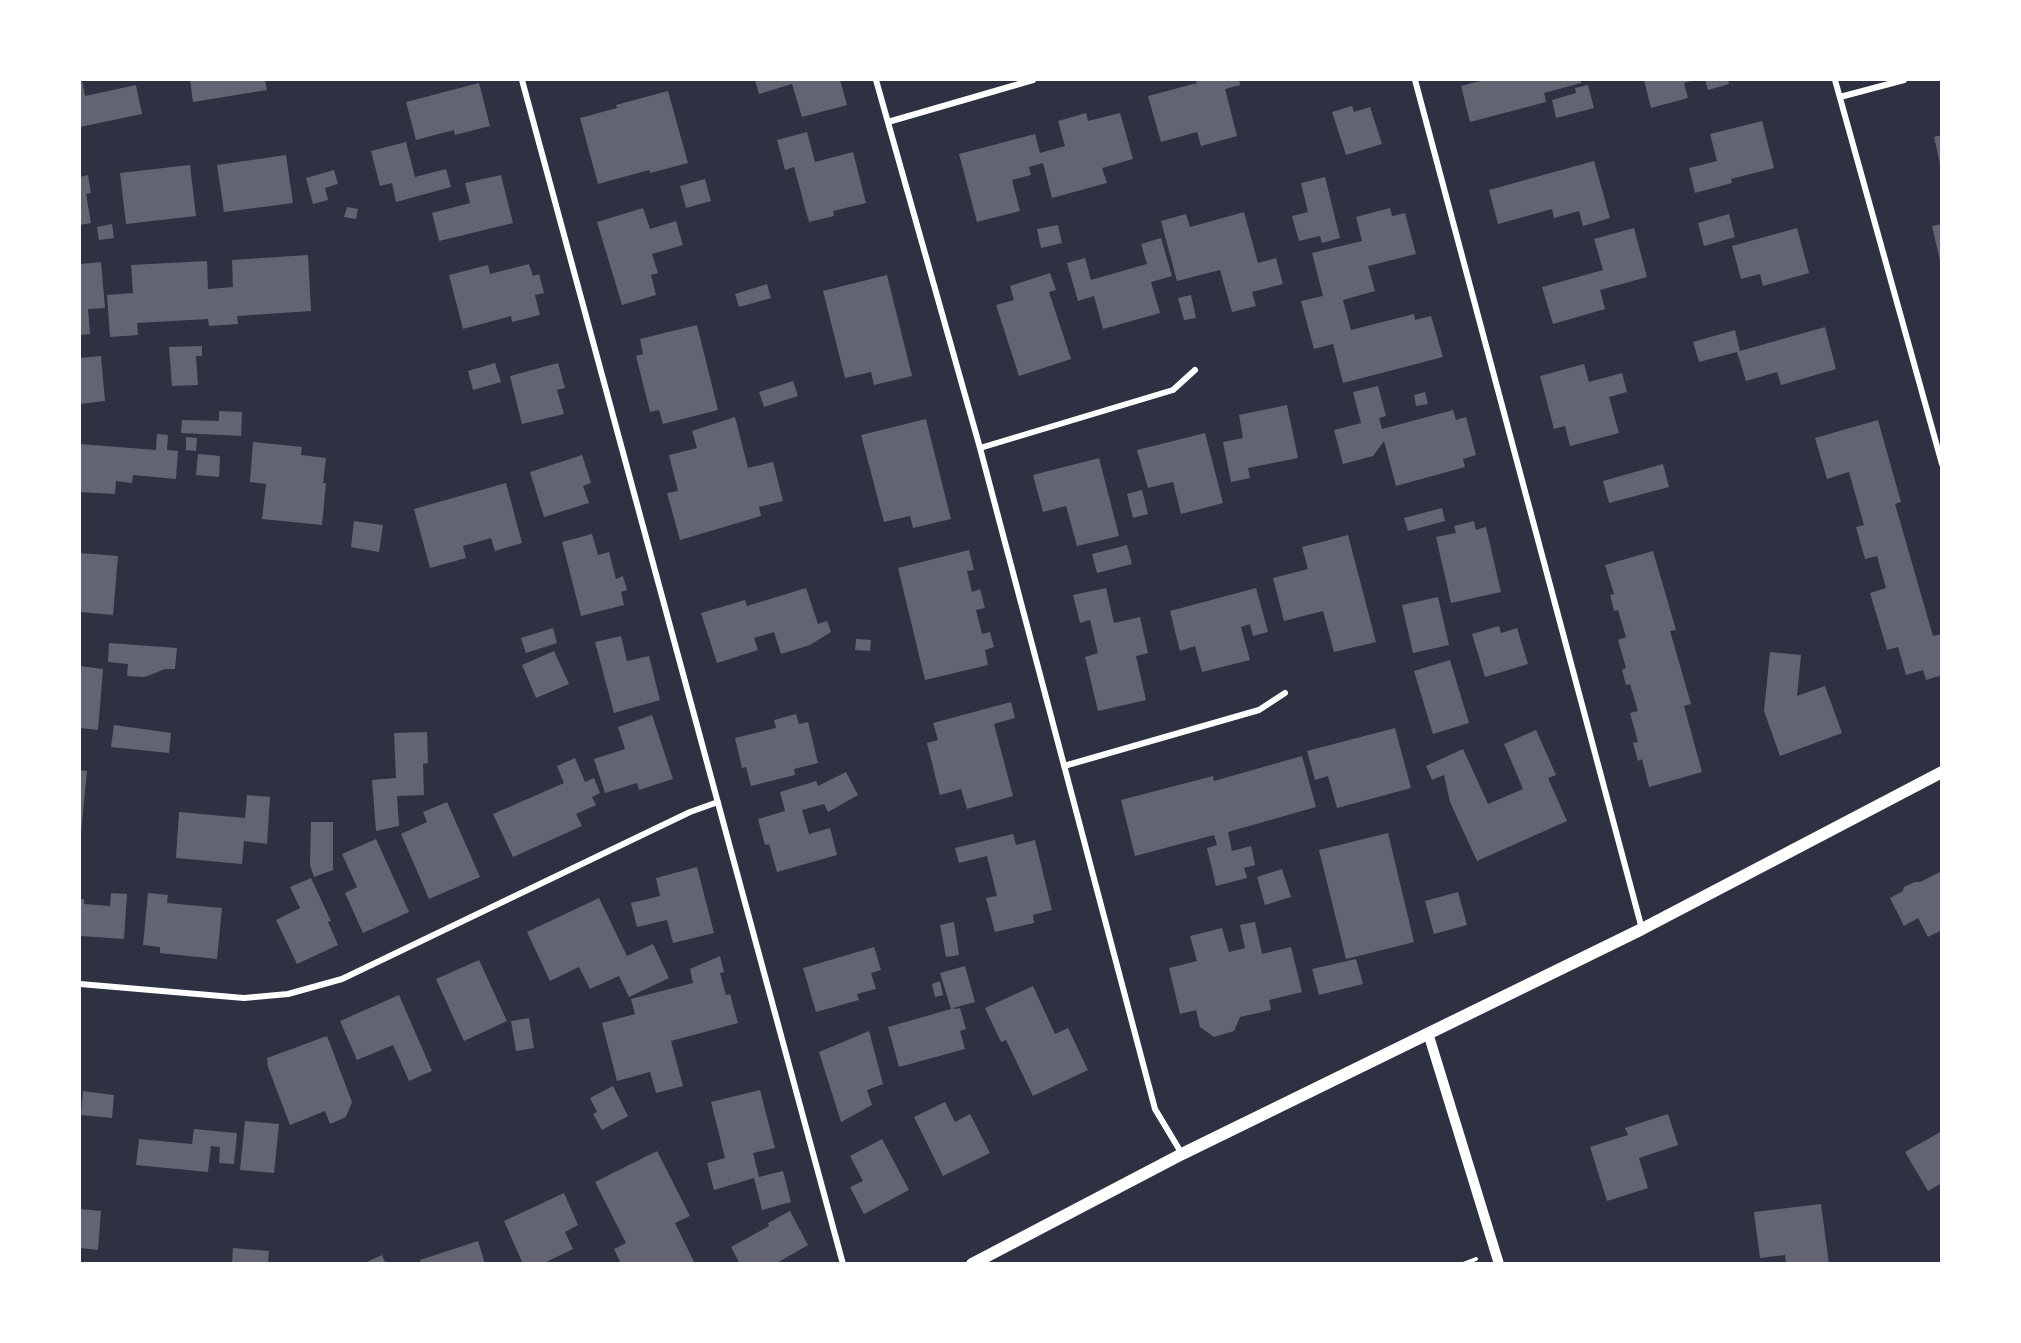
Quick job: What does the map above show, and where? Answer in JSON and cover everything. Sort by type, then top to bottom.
[{"type":"main road","points":[[972,1263],[1182,1154],[1642,929],[1941,772]]},
{"type":"street","points":[[522,80],[843,1263]]},
{"type":"street","points":[[876,80],[980,448],[1155,1109],[1182,1154]]},
{"type":"street","points":[[888,122],[1033,80]]},
{"type":"street","points":[[1415,80],[1642,929]]},
{"type":"street","points":[[1835,80],[1941,464]]},
{"type":"street","points":[[1840,97],[1904,80]]},
{"type":"street","points":[[980,448],[1173,390],[1195,370]]},
{"type":"street","points":[[1064,766],[1259,710],[1285,693]]},
{"type":"street","points":[[80,984],[244,998],[288,994],[342,979],[690,812],[718,802]]},
{"type":"street","points":[[1428,1033],[1499,1263]]},
{"type":"building","points":[[80,80],[82,80],[85,96],[136,85],[142,114],[80,127]]},
{"type":"building","points":[[190,80],[265,80],[267,90],[193,102]]},
{"type":"building","points":[[755,80],[840,80],[847,105],[802,117],[792,84],[759,94]]},
{"type":"building","points":[[1196,80],[1239,80],[1240,85],[1225,89],[1237,136],[1201,146],[1197,132],[1161,142],[1148,96],[1197,83]]},
{"type":"building","points":[[1484,80],[1581,80],[1581,83],[1544,93],[1546,102],[1470,122],[1461,86]]},
{"type":"building","points":[[1644,80],[1695,80],[1684,83],[1688,98],[1651,108]]},
{"type":"building","points":[[1705,80],[1728,80],[1729,84],[1708,90]]},
{"type":"building","points":[[479,83],[490,126],[455,135],[454,130],[416,140],[406,102]]},
{"type":"building","points":[[1588,85],[1594,108],[1556,118],[1552,100],[1576,93],[1575,88]]},
{"type":"building","points":[[668,91],[688,163],[650,173],[649,170],[598,184],[580,118],[617,108],[616,105]]},
{"type":"building","points":[[1352,106],[1354,112],[1370,107],[1382,144],[1346,155],[1332,112]]},
{"type":"building","points":[[1086,113],[1088,121],[1120,113],[1133,159],[1102,168],[1107,183],[1052,198],[1043,163],[1029,167],[1031,175],[1012,180],[1020,211],[977,222],[959,154],[1035,134],[1040,153],[1065,146],[1058,121]]},
{"type":"building","points":[[1762,121],[1774,168],[1731,179],[1732,183],[1695,193],[1689,168],[1717,161],[1710,134]]},
{"type":"building","points":[[807,132],[815,162],[853,152],[866,203],[833,211],[834,216],[809,222],[794,167],[785,170],[777,140]]},
{"type":"building","points":[[1942,135],[1942,168],[1941,168],[1934,137]]},
{"type":"building","points":[[406,142],[415,177],[446,169],[451,187],[396,202],[392,183],[380,186],[371,151]]},
{"type":"building","points":[[286,155],[293,203],[224,212],[217,165]]},
{"type":"building","points":[[1594,161],[1610,218],[1583,226],[1579,211],[1554,218],[1552,209],[1498,224],[1489,190]]},
{"type":"building","points":[[190,165],[196,216],[126,224],[120,173]]},
{"type":"building","points":[[334,170],[338,184],[325,188],[328,200],[313,204],[306,178]]},
{"type":"building","points":[[88,175],[91,193],[86,194],[91,223],[80,225],[80,177]]},
{"type":"building","points":[[501,175],[513,223],[439,241],[432,213],[470,203],[465,183]]},
{"type":"building","points":[[1325,177],[1340,238],[1322,243],[1320,236],[1299,241],[1292,216],[1308,212],[1301,183]]},
{"type":"building","points":[[705,179],[711,201],[686,208],[680,186]]},
{"type":"building","points":[[347,207],[358,209],[356,219],[344,217]]},
{"type":"building","points":[[643,208],[650,229],[676,221],[683,245],[652,254],[658,273],[651,275],[656,295],[622,305],[597,222]]},
{"type":"building","points":[[1390,208],[1392,216],[1405,213],[1416,254],[1368,266],[1375,291],[1343,300],[1351,330],[1414,314],[1415,320],[1431,316],[1443,357],[1343,383],[1333,344],[1314,349],[1301,301],[1323,296],[1312,253],[1362,241],[1356,217]]},
{"type":"building","points":[[1244,212],[1258,263],[1276,258],[1283,284],[1252,292],[1256,306],[1232,312],[1220,270],[1177,281],[1161,221],[1186,214],[1190,227]]},
{"type":"building","points":[[1729,214],[1735,237],[1704,246],[1698,223]]},
{"type":"building","points":[[112,224],[114,238],[99,240],[97,227]]},
{"type":"building","points":[[1942,224],[1942,265],[1941,265],[1932,226]]},
{"type":"building","points":[[1058,225],[1062,243],[1041,248],[1037,229]]},
{"type":"building","points":[[1634,228],[1647,277],[1600,290],[1605,309],[1553,324],[1542,287],[1603,270],[1594,239]]},
{"type":"building","points":[[1797,228],[1809,273],[1763,286],[1760,274],[1741,279],[1732,246]]},
{"type":"building","points":[[1161,238],[1172,276],[1151,282],[1160,313],[1103,329],[1094,296],[1078,301],[1067,263],[1085,258],[1091,280],[1147,264],[1141,244]]},
{"type":"building","points":[[308,255],[311,311],[237,316],[238,324],[209,326],[208,319],[137,323],[138,335],[110,337],[107,295],[133,293],[131,265],[207,261],[208,289],[233,287],[232,260]]},
{"type":"building","points":[[101,262],[105,308],[88,309],[90,334],[80,335],[80,264]]},
{"type":"building","points":[[529,264],[533,276],[539,274],[544,293],[535,295],[540,315],[512,322],[511,316],[463,329],[449,275],[488,265],[490,274]]},
{"type":"building","points":[[1050,273],[1056,290],[1049,292],[1071,359],[1019,376],[996,305],[1014,300],[1010,286]]},
{"type":"building","points":[[887,275],[912,376],[874,385],[871,372],[845,378],[823,291]]},
{"type":"building","points":[[767,284],[771,298],[739,307],[735,294]]},
{"type":"building","points":[[1191,295],[1196,318],[1184,320],[1178,298]]},
{"type":"building","points":[[697,325],[718,410],[663,424],[659,410],[650,412],[636,356],[643,354],[640,339]]},
{"type":"building","points":[[1825,327],[1836,369],[1781,385],[1777,372],[1746,381],[1737,352],[1699,362],[1693,342],[1735,330],[1740,351]]},
{"type":"building","points":[[202,346],[202,356],[196,356],[198,385],[172,386],[169,347]]},
{"type":"building","points":[[101,356],[105,401],[80,404],[80,358]]},
{"type":"building","points":[[495,363],[501,382],[473,390],[468,371]]},
{"type":"building","points":[[558,363],[565,388],[557,390],[564,414],[522,424],[510,376]]},
{"type":"building","points":[[1584,364],[1589,382],[1622,373],[1627,392],[1609,397],[1619,433],[1570,446],[1565,426],[1554,429],[1540,376]]},
{"type":"building","points":[[793,381],[798,396],[764,407],[759,392]]},
{"type":"building","points":[[1378,386],[1386,416],[1379,418],[1382,429],[1453,410],[1456,420],[1466,417],[1476,455],[1463,459],[1465,467],[1396,486],[1384,441],[1373,456],[1343,464],[1334,430],[1361,423],[1353,392]]},
{"type":"building","points":[[1425,392],[1428,404],[1416,406],[1414,395]]},
{"type":"building","points":[[1287,405],[1298,458],[1248,468],[1250,478],[1231,482],[1223,442],[1243,438],[1239,415]]},
{"type":"building","points":[[219,411],[242,412],[241,436],[181,433],[182,420],[219,421]]},
{"type":"building","points":[[735,417],[748,468],[773,462],[783,501],[759,507],[761,516],[680,540],[667,493],[678,491],[669,455],[697,448],[692,431]]},
{"type":"building","points":[[926,419],[951,519],[913,528],[910,516],[884,522],[861,435]]},
{"type":"building","points":[[1878,420],[1901,502],[1895,504],[1933,636],[1942,634],[1942,675],[1926,680],[1923,670],[1906,675],[1898,647],[1887,650],[1870,593],[1886,588],[1877,556],[1865,559],[1856,527],[1864,525],[1849,472],[1827,479],[1815,438]]},
{"type":"building","points":[[1205,433],[1223,503],[1181,514],[1173,482],[1148,488],[1137,450]]},
{"type":"building","points":[[157,434],[168,435],[167,450],[178,451],[176,479],[133,475],[132,483],[116,481],[115,494],[80,492],[80,444],[156,450]]},
{"type":"building","points":[[186,437],[197,438],[196,451],[186,450]]},
{"type":"building","points":[[253,442],[302,447],[301,455],[326,458],[322,525],[262,519],[266,484],[250,482]]},
{"type":"building","points":[[198,454],[220,456],[219,477],[196,475]]},
{"type":"building","points":[[582,455],[591,483],[583,486],[589,503],[544,517],[530,472]]},
{"type":"building","points":[[1099,458],[1119,536],[1077,546],[1066,506],[1043,512],[1033,475]]},
{"type":"building","points":[[1663,464],[1669,487],[1609,503],[1603,481]]},
{"type":"building","points":[[506,483],[522,543],[495,551],[491,538],[463,546],[466,558],[430,568],[414,509]]},
{"type":"building","points":[[1142,490],[1148,514],[1133,518],[1127,494]]},
{"type":"building","points":[[1442,508],[1445,521],[1408,531],[1404,518]]},
{"type":"building","points":[[354,521],[383,525],[379,552],[351,547]]},
{"type":"building","points":[[1474,521],[1476,530],[1486,527],[1501,592],[1451,603],[1436,537],[1456,533],[1454,526]]},
{"type":"building","points":[[592,534],[598,555],[609,552],[616,579],[623,576],[627,590],[621,592],[624,605],[581,616],[562,542]]},
{"type":"building","points":[[1348,535],[1376,642],[1334,652],[1323,611],[1284,621],[1273,578],[1308,569],[1302,547]]},
{"type":"building","points":[[1127,545],[1132,564],[1097,573],[1092,554]]},
{"type":"building","points":[[969,550],[974,570],[967,571],[972,592],[980,589],[985,608],[976,610],[982,634],[990,632],[994,647],[985,650],[988,665],[925,680],[898,568]]},
{"type":"building","points":[[1653,551],[1676,630],[1670,631],[1691,704],[1684,706],[1702,772],[1649,787],[1642,759],[1638,761],[1633,743],[1638,742],[1630,713],[1638,711],[1630,684],[1626,685],[1622,670],[1626,668],[1618,640],[1626,637],[1618,610],[1614,611],[1610,595],[1614,594],[1605,565]]},
{"type":"building","points":[[80,553],[118,556],[113,615],[80,612]]},
{"type":"building","points":[[806,588],[818,624],[827,621],[831,632],[810,645],[781,654],[774,632],[754,638],[758,650],[717,663],[701,613],[745,600],[747,606]]},
{"type":"building","points":[[1106,588],[1114,623],[1140,617],[1148,653],[1136,656],[1146,700],[1098,711],[1085,657],[1098,653],[1090,620],[1080,623],[1073,595]]},
{"type":"building","points":[[1256,588],[1268,632],[1253,636],[1250,624],[1241,627],[1250,660],[1202,672],[1195,646],[1180,651],[1170,611]]},
{"type":"building","points":[[1438,597],[1449,645],[1413,653],[1402,605]]},
{"type":"building","points":[[1499,626],[1501,633],[1517,628],[1528,664],[1485,677],[1472,634]]},
{"type":"building","points":[[553,628],[557,643],[526,653],[521,638]]},
{"type":"building","points":[[621,636],[627,661],[649,656],[660,700],[614,713],[595,642]]},
{"type":"building","points":[[856,639],[871,640],[870,651],[855,650]]},
{"type":"building","points":[[109,643],[177,648],[175,669],[165,669],[145,677],[127,676],[128,664],[108,662]]},
{"type":"building","points":[[554,651],[569,684],[536,698],[522,665]]},
{"type":"building","points":[[1770,652],[1801,655],[1797,696],[1825,686],[1842,733],[1780,756],[1764,711]]},
{"type":"building","points":[[1450,660],[1469,723],[1433,734],[1414,671]]},
{"type":"building","points":[[80,666],[103,669],[98,730],[80,728]]},
{"type":"building","points":[[1011,702],[1015,718],[994,724],[1013,796],[967,809],[961,789],[940,795],[927,743],[938,740],[933,723]]},
{"type":"building","points":[[796,714],[799,724],[808,722],[818,763],[794,769],[795,775],[751,786],[746,767],[742,768],[735,738],[776,728],[774,720]]},
{"type":"building","points":[[652,715],[673,779],[639,790],[637,783],[605,793],[594,759],[625,749],[618,727]]},
{"type":"building","points":[[114,725],[171,733],[169,753],[111,747]]},
{"type":"building","points":[[1395,728],[1411,788],[1337,808],[1328,776],[1315,780],[1307,751]]},
{"type":"building","points":[[1536,730],[1556,775],[1548,778],[1567,821],[1477,861],[1450,802],[1444,775],[1432,780],[1426,766],[1463,749],[1488,804],[1523,789],[1504,744]]},
{"type":"building","points":[[427,732],[428,763],[423,764],[424,795],[397,796],[399,826],[376,831],[372,780],[396,778],[394,733]]},
{"type":"building","points":[[1302,756],[1316,807],[1228,832],[1232,851],[1251,846],[1255,865],[1244,868],[1247,878],[1216,886],[1207,848],[1217,845],[1214,835],[1135,856],[1121,800],[1213,776],[1214,781]]},
{"type":"building","points":[[575,758],[585,782],[594,778],[600,793],[592,797],[596,805],[576,814],[582,826],[513,857],[493,814],[564,783],[557,766]]},
{"type":"building","points":[[80,770],[87,771],[81,833],[80,833]]},
{"type":"building","points":[[846,772],[858,795],[828,812],[824,804],[802,810],[809,834],[830,828],[837,855],[777,872],[769,844],[765,845],[758,819],[785,811],[780,792],[816,781],[818,786]]},
{"type":"building","points":[[247,795],[270,797],[267,844],[244,841],[242,864],[176,858],[179,812],[245,818]]},
{"type":"building","points":[[447,802],[480,877],[429,899],[401,834],[427,822],[423,812]]},
{"type":"building","points":[[311,822],[333,822],[333,870],[314,877],[310,865]]},
{"type":"building","points":[[1388,833],[1414,942],[1346,959],[1319,850]]},
{"type":"building","points":[[1013,834],[1016,845],[1035,840],[1052,910],[1033,915],[1034,923],[995,932],[986,898],[997,896],[987,856],[959,863],[955,848]]},
{"type":"building","points":[[376,839],[409,912],[363,933],[345,893],[357,887],[342,854]]},
{"type":"building","points":[[697,867],[714,933],[673,943],[667,920],[637,927],[631,903],[660,896],[656,878]]},
{"type":"building","points":[[1282,869],[1291,897],[1265,905],[1257,877]]},
{"type":"building","points":[[1942,871],[1942,930],[1928,937],[1918,918],[1904,926],[1890,898],[1903,891],[1904,887]]},
{"type":"building","points":[[311,878],[331,921],[328,922],[338,945],[297,964],[276,920],[300,908],[290,887]]},
{"type":"building","points":[[1458,892],[1467,925],[1434,934],[1425,901]]},
{"type":"building","points":[[111,893],[127,894],[124,939],[81,936],[80,899],[84,899],[84,904],[110,906]]},
{"type":"building","points":[[148,893],[168,895],[167,903],[222,908],[217,959],[160,953],[160,947],[143,945]]},
{"type":"building","points":[[599,898],[627,956],[653,944],[669,978],[629,997],[619,976],[590,989],[579,967],[550,981],[527,932]]},
{"type":"building","points":[[954,922],[959,955],[946,957],[940,925]]},
{"type":"building","points":[[1255,922],[1262,954],[1291,947],[1302,992],[1269,1000],[1271,1010],[1240,1017],[1234,1031],[1214,1037],[1200,1027],[1196,1010],[1180,1014],[1169,968],[1197,961],[1190,936],[1222,928],[1229,952],[1245,948],[1240,925]]},
{"type":"building","points":[[874,947],[881,970],[871,973],[876,989],[857,994],[859,1000],[816,1012],[803,968]]},
{"type":"building","points":[[720,956],[724,972],[720,973],[726,995],[730,994],[738,1023],[671,1041],[683,1086],[656,1093],[650,1072],[617,1081],[602,1023],[635,1014],[631,999],[693,983],[690,969]]},
{"type":"building","points":[[1356,959],[1363,984],[1319,995],[1312,969]]},
{"type":"building","points":[[479,960],[507,1021],[464,1041],[436,979]]},
{"type":"building","points":[[965,966],[975,1002],[953,1008],[960,1008],[966,1029],[960,1031],[965,1049],[899,1067],[888,1027],[951,1009],[940,973]]},
{"type":"building","points":[[940,981],[943,995],[935,997],[932,984]]},
{"type":"building","points":[[1033,986],[1055,1034],[1068,1028],[1088,1070],[1033,1096],[1006,1040],[1001,1042],[985,1008]]},
{"type":"building","points":[[399,995],[432,1071],[409,1081],[393,1045],[357,1060],[340,1021]]},
{"type":"building","points":[[529,1018],[534,1048],[516,1051],[511,1021]]},
{"type":"building","points":[[869,1031],[883,1084],[867,1090],[872,1105],[841,1122],[819,1052]]},
{"type":"building","points":[[327,1036],[352,1102],[346,1117],[330,1124],[325,1111],[290,1125],[268,1067],[267,1058]]},
{"type":"building","points":[[613,1086],[628,1116],[602,1130],[593,1114],[597,1112],[590,1098]]},
{"type":"building","points":[[760,1090],[775,1148],[753,1153],[759,1177],[783,1171],[791,1202],[762,1210],[754,1178],[714,1190],[707,1163],[725,1158],[711,1102]]},
{"type":"building","points":[[83,1091],[114,1095],[112,1118],[81,1115]]},
{"type":"building","points":[[945,1102],[955,1122],[970,1114],[990,1153],[943,1176],[914,1117]]},
{"type":"building","points":[[1668,1114],[1678,1145],[1639,1158],[1648,1188],[1607,1201],[1590,1147],[1628,1135],[1625,1128]]},
{"type":"building","points":[[245,1121],[279,1124],[274,1173],[240,1170]]},
{"type":"building","points":[[194,1129],[237,1133],[234,1164],[219,1163],[220,1147],[211,1146],[208,1172],[136,1165],[139,1139],[192,1144]]},
{"type":"building","points":[[1942,1131],[1942,1183],[1928,1191],[1905,1152]]},
{"type":"building","points":[[882,1139],[909,1190],[864,1214],[850,1187],[863,1181],[850,1156]]},
{"type":"building","points":[[657,1151],[690,1216],[675,1223],[695,1264],[621,1264],[614,1249],[626,1243],[595,1182]]},
{"type":"building","points":[[564,1193],[578,1225],[565,1232],[573,1249],[542,1264],[523,1264],[504,1221]]},
{"type":"building","points":[[1821,1204],[1829,1264],[1786,1264],[1785,1255],[1760,1258],[1754,1212]]},
{"type":"building","points":[[80,1209],[101,1211],[98,1250],[80,1248]]},
{"type":"building","points":[[790,1211],[808,1245],[775,1264],[740,1264],[731,1247],[769,1226],[768,1223]]},
{"type":"building","points":[[478,1241],[485,1264],[421,1264],[420,1260]]},
{"type":"building","points":[[233,1248],[269,1251],[268,1264],[232,1264]]},
{"type":"building","points":[[382,1255],[386,1264],[362,1264]]}]
